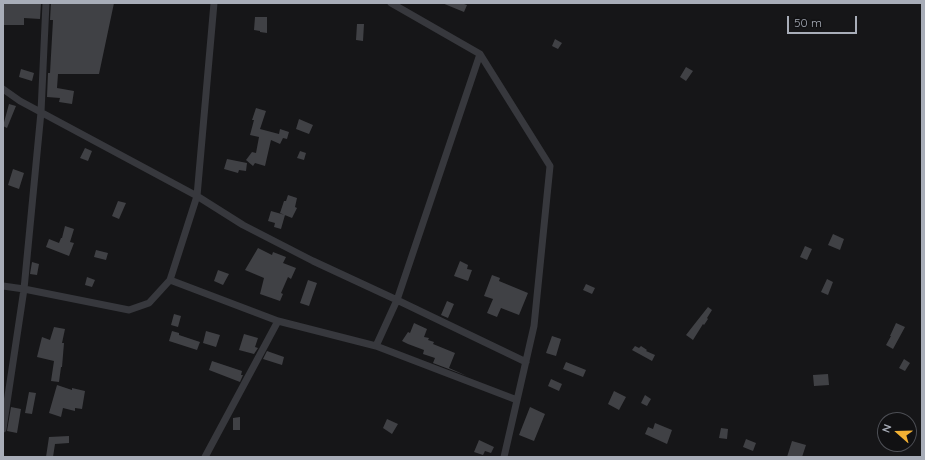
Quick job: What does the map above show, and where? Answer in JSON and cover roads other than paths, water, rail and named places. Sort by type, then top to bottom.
[{"type":"street","points":[[3,429],[24,289],[41,112],[46,3]]},
{"type":"street","points":[[3,286],[128,310],[149,303],[170,280],[197,196],[214,3]]},
{"type":"street","points":[[391,3],[480,54],[550,166],[534,326],[504,457]]},
{"type":"street","points":[[376,346],[397,300],[480,54]]},
{"type":"street","points":[[3,89],[20,101],[197,196],[243,225],[313,261],[526,362]]},
{"type":"street","points":[[170,280],[278,322],[376,346],[517,400]]},
{"type":"street","points":[[205,457],[278,322]]}]
